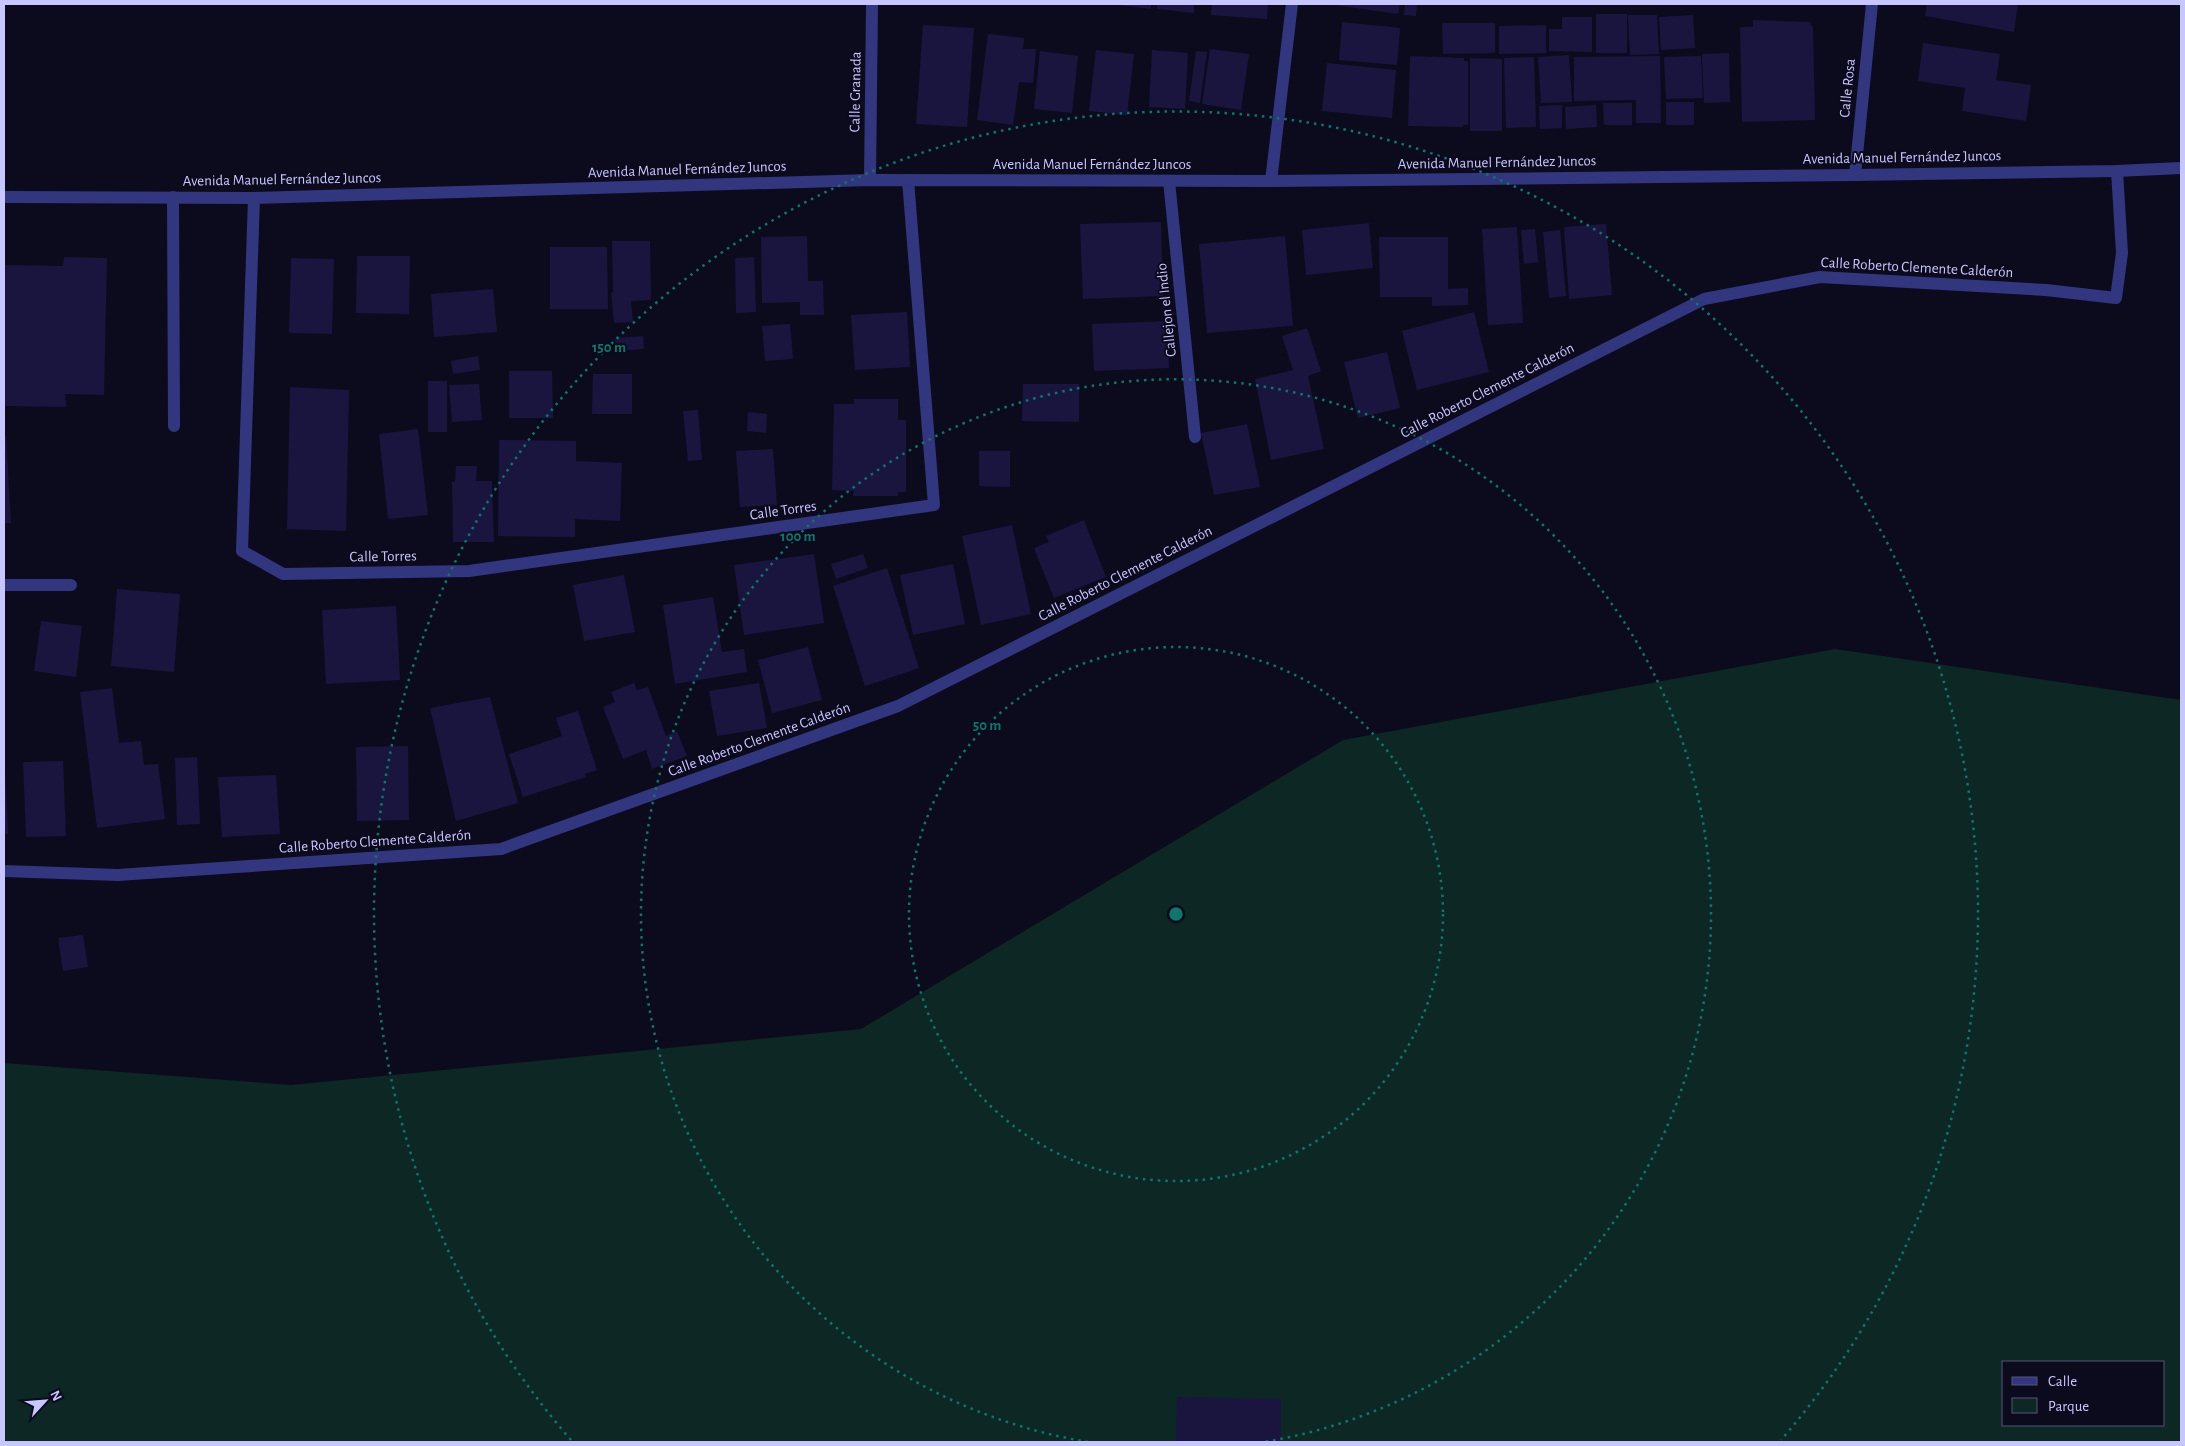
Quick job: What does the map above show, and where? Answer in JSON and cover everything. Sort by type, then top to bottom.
[{"type":"street","name":"Calle Granada","points":[[870,180],[872,4]]},
{"type":"street","points":[[1271,180],[1292,4]]},
{"type":"street","name":"Calle Rosa","points":[[1854,175],[1872,4]]},
{"type":"street","name":"Avenida Manuel Fernández Juncos","points":[[4,196],[254,198],[870,180],[1169,181],[1854,175],[2117,171],[2181,168]]},
{"type":"street","name":"Calle Roberto Clemente Calderón","points":[[4,871],[118,875],[501,849],[898,706],[1704,298],[1820,277],[2046,290],[2116,298],[2122,253],[2117,171]]},
{"type":"street","name":"Calle Torres","points":[[254,198],[242,551],[283,574],[469,570],[934,505],[908,180]]},
{"type":"street","name":"Callejon el Indio","points":[[1169,181],[1195,437]]},
{"type":"street","points":[[173,198],[174,426]]},
{"type":"street","points":[[4,585],[71,585]]},
{"type":"green space","points":[[1835,649],[2181,700],[2181,1442],[4,1442],[4,1063],[291,1085],[861,1029],[1343,740]]},
{"type":"building","points":[[1110,4],[1151,4],[1151,9]]},
{"type":"building","points":[[1157,4],[1194,4],[1194,13],[1157,9]]},
{"type":"building","points":[[1212,4],[1268,4],[1267,19],[1211,15]]},
{"type":"building","points":[[1334,4],[1400,4],[1398,14]]},
{"type":"building","points":[[1405,4],[1417,4],[1416,16],[1404,15]]},
{"type":"building","points":[[1927,4],[2018,4],[2014,32],[1925,16]]},
{"type":"building","points":[[1596,14],[1627,14],[1627,53],[1596,53]]},
{"type":"building","points":[[1628,15],[1657,15],[1659,54],[1630,55]]},
{"type":"building","points":[[1693,15],[1695,48],[1661,50],[1659,17]]},
{"type":"building","points":[[1562,17],[1592,17],[1592,52],[1549,51],[1549,29],[1562,29]]},
{"type":"building","points":[[1753,20],[1810,22],[1811,26],[1813,26],[1815,120],[1742,122],[1740,27],[1753,27]]},
{"type":"building","points":[[1342,22],[1400,28],[1397,65],[1339,60]]},
{"type":"building","points":[[1442,23],[1495,23],[1495,53],[1443,54]]},
{"type":"building","points":[[923,25],[974,28],[967,127],[916,124]]},
{"type":"building","points":[[1546,25],[1546,53],[1499,54],[1499,26]]},
{"type":"building","points":[[988,34],[1024,38],[1023,49],[1036,49],[1033,83],[1019,82],[1013,125],[977,120]]},
{"type":"building","points":[[1923,43],[2000,54],[1996,80],[2031,85],[2026,121],[1962,111],[1965,88],[1918,81]]},
{"type":"building","points":[[1210,49],[1249,54],[1241,110],[1202,104]]},
{"type":"building","points":[[1096,50],[1134,54],[1127,115],[1089,111]]},
{"type":"building","points":[[1152,50],[1188,53],[1185,109],[1149,107]]},
{"type":"building","points":[[1040,51],[1078,56],[1072,113],[1034,109]]},
{"type":"building","points":[[1196,51],[1207,52],[1200,103],[1189,101]]},
{"type":"building","points":[[1729,53],[1730,102],[1704,103],[1702,54]]},
{"type":"building","points":[[1569,55],[1572,102],[1541,103],[1538,57]]},
{"type":"building","points":[[1410,56],[1464,58],[1464,61],[1468,61],[1468,125],[1463,125],[1463,127],[1408,126]]},
{"type":"building","points":[[1660,56],[1661,123],[1636,123],[1636,100],[1574,101],[1574,57]]},
{"type":"building","points":[[1701,56],[1703,98],[1666,99],[1664,57]]},
{"type":"building","points":[[1534,57],[1536,127],[1506,128],[1504,58]]},
{"type":"building","points":[[1470,58],[1502,59],[1502,131],[1470,131]]},
{"type":"building","points":[[1327,63],[1396,70],[1392,118],[1322,111]]},
{"type":"building","points":[[1666,102],[1694,102],[1694,125],[1666,125]]},
{"type":"building","points":[[1603,103],[1632,103],[1632,125],[1604,125]]},
{"type":"building","points":[[1562,105],[1562,128],[1540,129],[1539,106]]},
{"type":"building","points":[[1596,105],[1597,127],[1566,129],[1565,107]]},
{"type":"building","points":[[1161,222],[1163,296],[1083,299],[1080,224]]},
{"type":"building","points":[[1369,223],[1373,268],[1306,275],[1302,230]]},
{"type":"building","points":[[1606,224],[1612,295],[1569,299],[1564,227]]},
{"type":"building","points":[[1517,227],[1523,323],[1488,325],[1482,229]]},
{"type":"building","points":[[1535,229],[1538,262],[1524,264],[1521,230]]},
{"type":"building","points":[[1560,230],[1566,296],[1549,298],[1543,232]]},
{"type":"building","points":[[807,236],[808,281],[823,281],[824,315],[800,315],[800,302],[762,303],[761,237]]},
{"type":"building","points":[[1285,236],[1293,326],[1207,333],[1199,244]]},
{"type":"building","points":[[1379,237],[1448,237],[1448,289],[1468,288],[1468,305],[1432,306],[1432,297],[1380,297]]},
{"type":"building","points":[[612,241],[650,241],[651,300],[631,301],[633,322],[614,323],[611,293],[613,292]]},
{"type":"building","points":[[550,247],[607,247],[608,309],[550,309]]},
{"type":"building","points":[[357,256],[410,256],[409,314],[356,313]]},
{"type":"building","points":[[64,257],[107,258],[104,395],[65,394],[66,407],[4,406],[4,265],[63,266]]},
{"type":"building","points":[[754,257],[756,312],[736,313],[735,258]]},
{"type":"building","points":[[291,258],[334,259],[332,334],[289,333]]},
{"type":"building","points":[[493,289],[497,332],[434,337],[431,294]]},
{"type":"building","points":[[907,312],[910,367],[855,370],[851,315]]},
{"type":"building","points":[[1474,312],[1489,372],[1417,390],[1402,331]]},
{"type":"building","points":[[1167,321],[1169,368],[1094,371],[1092,324]]},
{"type":"building","points":[[790,324],[793,359],[765,361],[762,326]]},
{"type":"building","points":[[1307,328],[1321,371],[1308,376],[1324,449],[1271,460],[1255,379],[1293,370],[1282,336]]},
{"type":"building","points":[[643,336],[644,349],[616,351],[615,338]]},
{"type":"building","points":[[1387,352],[1400,408],[1358,418],[1344,362]]},
{"type":"building","points":[[478,356],[480,370],[453,374],[451,361]]},
{"type":"building","points":[[509,371],[552,371],[553,418],[509,418]]},
{"type":"building","points":[[593,374],[632,374],[632,414],[592,414]]},
{"type":"building","points":[[428,381],[447,381],[447,432],[428,432]]},
{"type":"building","points":[[479,384],[482,420],[452,422],[449,385]]},
{"type":"building","points":[[1023,384],[1079,384],[1079,422],[1022,421]]},
{"type":"building","points":[[290,387],[349,390],[346,531],[287,529]]},
{"type":"building","points":[[854,399],[898,399],[898,420],[906,420],[906,492],[898,492],[898,496],[853,496],[854,491],[832,490],[834,404],[854,404]]},
{"type":"building","points":[[698,410],[702,460],[688,461],[683,411]]},
{"type":"building","points":[[748,412],[767,414],[766,433],[747,431]]},
{"type":"building","points":[[1247,424],[1260,487],[1214,495],[1201,433]]},
{"type":"building","points":[[418,429],[428,515],[388,519],[379,434]]},
{"type":"building","points":[[4,436],[6,436],[11,523],[4,523]]},
{"type":"building","points":[[499,440],[576,441],[576,461],[622,463],[620,521],[575,519],[575,537],[498,536]]},
{"type":"building","points":[[773,449],[777,505],[740,507],[736,451]]},
{"type":"building","points":[[979,451],[1010,451],[1010,487],[979,486]]},
{"type":"building","points":[[456,466],[477,466],[476,481],[492,481],[494,542],[453,542],[452,482],[455,482]]},
{"type":"building","points":[[1084,520],[1106,577],[1054,598],[1034,548],[1049,542],[1046,536]]},
{"type":"building","points":[[1012,525],[1031,614],[981,625],[962,536]]},
{"type":"building","points":[[814,554],[824,623],[744,635],[734,565]]},
{"type":"building","points":[[863,554],[868,568],[836,579],[831,564]]},
{"type":"building","points":[[953,564],[965,624],[913,635],[900,575]]},
{"type":"building","points":[[887,568],[919,668],[865,686],[833,586]]},
{"type":"building","points":[[624,575],[635,632],[584,641],[573,585]]},
{"type":"building","points":[[117,589],[180,594],[174,672],[111,666]]},
{"type":"building","points":[[713,597],[722,652],[744,649],[747,672],[675,684],[663,605]]},
{"type":"building","points":[[396,606],[400,680],[326,684],[322,610]]},
{"type":"building","points":[[41,621],[82,626],[76,677],[34,671]]},
{"type":"building","points":[[808,647],[822,700],[772,713],[758,660]]},
{"type":"building","points":[[634,683],[637,690],[648,687],[666,736],[677,731],[687,756],[652,769],[646,750],[623,759],[603,707],[615,702],[611,692]]},
{"type":"building","points":[[759,683],[767,728],[717,736],[709,691]]},
{"type":"building","points":[[112,688],[119,743],[141,741],[144,765],[158,764],[165,819],[97,828],[80,692]]},
{"type":"building","points":[[490,697],[518,803],[456,821],[430,708]]},
{"type":"building","points":[[578,711],[597,770],[585,774],[586,777],[523,797],[509,754],[562,736],[556,718]]},
{"type":"building","points":[[408,746],[409,820],[357,821],[356,747]]},
{"type":"building","points":[[197,757],[200,824],[177,825],[175,758]]},
{"type":"building","points":[[63,761],[66,836],[26,837],[23,762]]},
{"type":"building","points":[[5,770],[8,834],[4,834]]},
{"type":"building","points":[[276,775],[280,834],[222,837],[218,777]]},
{"type":"building","points":[[83,935],[88,967],[63,971],[58,938]]},
{"type":"building","points":[[1177,1397],[1281,1399],[1281,1442],[1176,1442]]}]
